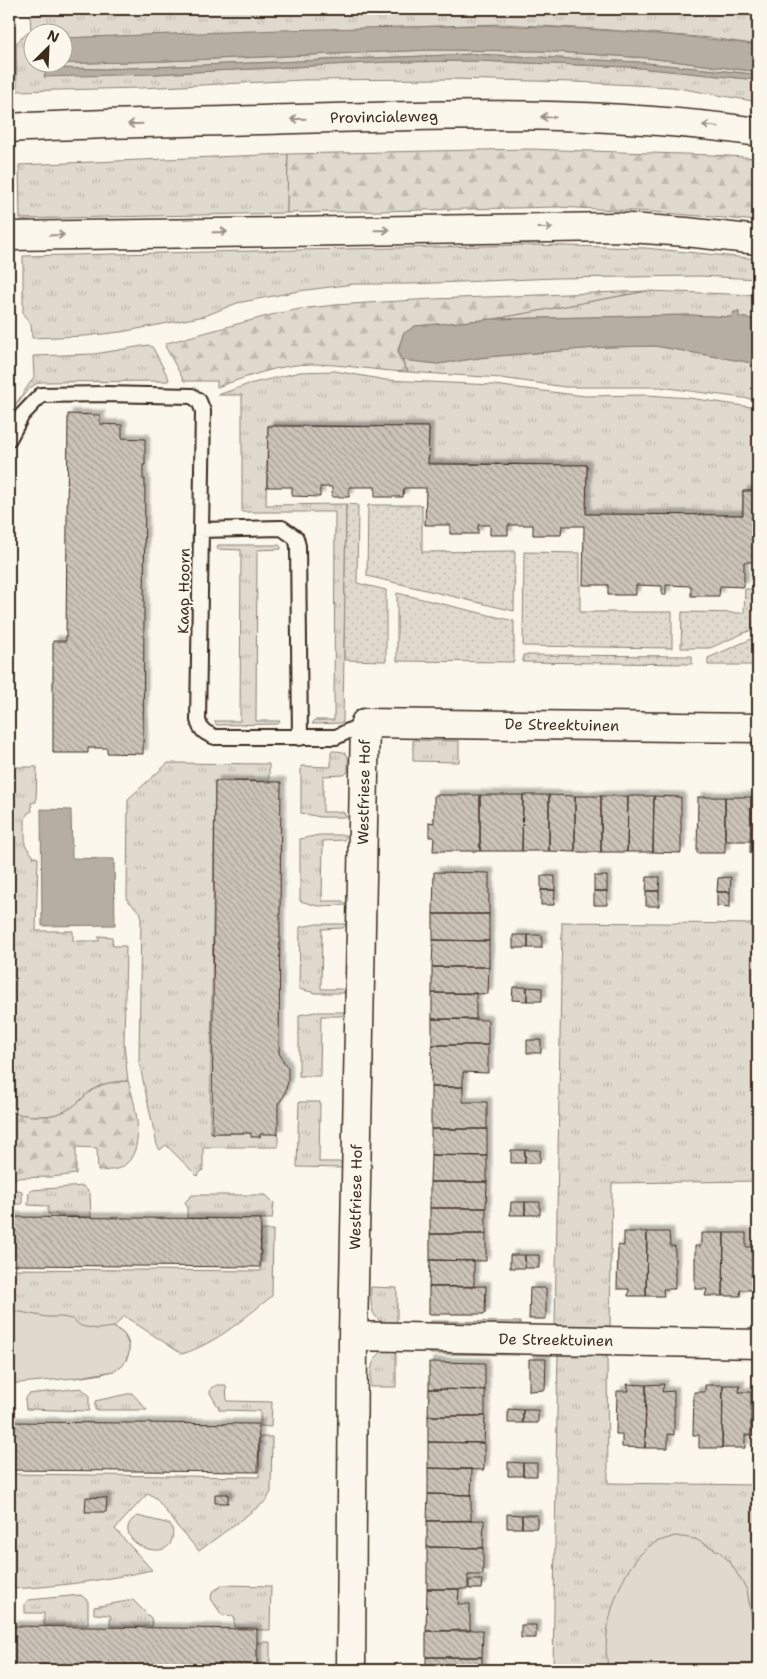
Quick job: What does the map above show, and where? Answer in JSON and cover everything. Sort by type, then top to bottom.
[{"type":"street","name":"Provincialeweg","points":[[9,128],[381,116],[528,116],[673,122],[758,132]]},
{"type":"street","points":[[9,236],[616,227],[758,240]]},
{"type":"street","name":"De Streektuinen","points":[[365,723],[758,728]]},
{"type":"street","name":"Westfriese Hof","points":[[351,1670],[353,1336],[365,723]]},
{"type":"street","name":"De Streektuinen","points":[[353,1336],[758,1344]]},
{"type":"lane","points":[[9,439],[22,415],[41,395],[192,396],[199,401],[204,411],[201,530]]},
{"type":"lane","name":"Kaap Hoorn","points":[[300,738],[298,546],[296,538],[282,528],[201,530],[198,720],[200,727],[206,733],[215,737],[300,738],[336,737],[365,723]]},
{"type":"green space","points":[[73,9],[758,9],[758,45],[712,38],[502,24],[72,38],[72,22],[30,22],[30,16]]},
{"type":"green space","points":[[22,38],[22,72],[72,72],[72,69],[155,74],[389,62],[476,61],[630,67],[758,80],[758,102],[672,87],[575,82],[450,79],[303,80],[140,88],[17,91],[16,43]]},
{"type":"green space","points":[[431,50],[540,51],[648,58],[753,71],[753,74],[637,62],[474,54],[104,69],[72,68],[72,63]]},
{"type":"green space","points":[[528,149],[758,158],[758,221],[654,212],[558,207],[287,213],[288,154]]},
{"type":"green space","points":[[288,154],[287,213],[20,219],[19,165]]},
{"type":"green space","points":[[530,245],[645,248],[758,259],[758,279],[700,276],[354,284],[299,291],[237,303],[205,316],[121,332],[85,336],[32,338],[31,324],[23,314],[23,256]]},
{"type":"green space","points":[[647,291],[758,295],[758,320],[738,317],[739,312],[734,312],[733,317],[689,315],[494,319]]},
{"type":"green space","points":[[647,291],[494,319],[415,326],[403,334],[398,350],[399,358],[408,372],[311,364],[287,366],[217,387],[217,381],[184,381],[165,346],[167,343],[271,315],[335,305],[432,299]]},
{"type":"green space","points":[[149,345],[153,348],[169,379],[168,381],[40,382],[26,392],[9,417],[9,414],[34,377],[33,356],[94,354]]},
{"type":"green space","points":[[655,346],[758,364],[758,400],[660,387],[565,387],[501,378],[408,372],[402,360],[438,364],[486,357],[608,347]]},
{"type":"green space","points":[[335,371],[386,380],[493,385],[585,396],[647,395],[689,398],[758,408],[758,491],[743,491],[742,515],[586,514],[587,465],[428,463],[429,427],[268,425],[266,505],[346,504],[343,723],[312,724],[315,720],[334,720],[335,512],[242,512],[242,395],[218,395],[249,384],[300,372]]},
{"type":"green space","points":[[346,504],[358,505],[357,583],[386,590],[386,661],[344,660]]},
{"type":"green space","points":[[368,505],[422,505],[422,552],[515,551],[514,611],[367,576]]},
{"type":"green space","points":[[218,545],[279,545],[281,547],[281,549],[257,550],[256,721],[280,721],[278,724],[217,725],[215,723],[215,721],[240,721],[241,550],[217,549]]},
{"type":"green space","points":[[524,552],[580,553],[580,612],[672,612],[672,648],[523,646]]},
{"type":"green space","points":[[745,589],[758,589],[758,627],[710,648],[681,648],[682,612],[744,613]]},
{"type":"green space","points":[[397,593],[514,621],[514,662],[397,661]]},
{"type":"green space","points":[[758,636],[758,665],[708,665],[708,658]]},
{"type":"green space","points":[[523,655],[692,656],[692,664],[523,662]]},
{"type":"green space","points":[[413,740],[459,741],[459,762],[413,761]]},
{"type":"green space","points":[[331,751],[342,752],[347,755],[348,772],[344,775],[323,776],[323,812],[343,812],[347,817],[320,817],[301,813],[301,766],[331,767]]},
{"type":"green space","points":[[168,763],[269,764],[269,781],[215,781],[210,1131],[212,1133],[251,1133],[260,1137],[260,1133],[278,1134],[278,1147],[203,1147],[203,1170],[197,1176],[166,1145],[160,1150],[157,1145],[139,1062],[141,913],[127,900],[128,799]]},
{"type":"green space","points":[[9,767],[37,767],[36,802],[31,803],[32,811],[25,818],[25,845],[34,857],[38,858],[36,931],[73,931],[73,941],[99,941],[99,936],[112,937],[113,946],[126,946],[124,1044],[128,1081],[102,1085],[68,1110],[50,1116],[29,1116],[9,1112]]},
{"type":"green space","points":[[319,835],[347,835],[344,840],[323,841],[322,901],[343,901],[347,905],[318,906],[300,901],[300,839]]},
{"type":"green space","points":[[562,922],[758,924],[758,1181],[612,1183],[610,1331],[555,1330]]},
{"type":"green space","points":[[317,924],[346,924],[343,928],[322,929],[321,989],[341,989],[345,993],[316,993],[299,989],[300,927]]},
{"type":"green space","points":[[315,1012],[346,1012],[342,1016],[321,1016],[320,1076],[299,1076],[299,1015]]},
{"type":"green space","points":[[128,1081],[136,1112],[138,1135],[133,1155],[124,1166],[114,1170],[98,1171],[97,1148],[76,1147],[76,1174],[52,1177],[9,1178],[9,1112],[22,1115],[50,1116],[72,1107],[102,1085]]},
{"type":"green space","points":[[299,1102],[320,1102],[319,1162],[341,1162],[344,1164],[344,1168],[297,1167]]},
{"type":"green space","points":[[83,1186],[90,1193],[91,1217],[57,1216],[57,1214],[48,1214],[48,1206],[28,1205],[29,1193],[32,1190]]},
{"type":"green space","points":[[9,1190],[19,1190],[22,1192],[22,1204],[9,1204]]},
{"type":"green space","points":[[192,1195],[266,1195],[274,1203],[272,1219],[187,1218],[185,1202]]},
{"type":"green space","points":[[261,1230],[273,1230],[272,1296],[229,1330],[207,1344],[182,1354],[124,1316],[114,1327],[123,1333],[128,1341],[128,1357],[124,1364],[109,1372],[74,1378],[9,1324],[9,1269],[261,1271]]},
{"type":"green space","points":[[371,1287],[397,1288],[397,1329],[382,1322],[374,1314],[371,1303]]},
{"type":"green space","points":[[9,1310],[47,1317],[72,1319],[81,1326],[97,1329],[114,1327],[124,1334],[129,1346],[129,1353],[124,1364],[114,1371],[74,1378],[9,1384],[12,1376],[9,1375]]},
{"type":"green space","points":[[431,1321],[520,1322],[520,1331],[431,1329]]},
{"type":"green space","points":[[396,1345],[396,1387],[370,1387],[374,1360],[382,1352]]},
{"type":"green space","points":[[430,1345],[519,1347],[519,1355],[430,1354]]},
{"type":"green space","points":[[558,1350],[607,1350],[608,1483],[758,1485],[758,1670],[553,1670]]},
{"type":"green space","points":[[217,1385],[226,1385],[227,1401],[272,1402],[271,1427],[260,1426],[260,1411],[220,1410],[210,1393],[211,1388]]},
{"type":"green space","points":[[81,1388],[89,1395],[89,1411],[26,1409],[25,1399],[29,1394]]},
{"type":"green space","points":[[132,1393],[147,1410],[95,1410],[95,1401]]},
{"type":"green space","points":[[260,1437],[272,1437],[271,1492],[266,1501],[199,1551],[156,1498],[148,1493],[115,1529],[152,1570],[45,1587],[9,1589],[9,1474],[259,1477]]},
{"type":"green space","points":[[138,1516],[170,1524],[173,1535],[167,1547],[161,1550],[154,1550],[139,1545],[133,1540],[129,1534],[128,1527],[132,1520]]},
{"type":"green space","points":[[675,1536],[695,1539],[720,1552],[730,1562],[747,1590],[754,1631],[756,1662],[753,1670],[609,1670],[606,1655],[607,1637],[615,1600],[622,1581],[643,1551],[656,1542]]},
{"type":"green space","points":[[223,1585],[271,1586],[270,1630],[234,1627],[234,1616],[222,1615],[211,1599],[212,1592]]},
{"type":"green space","points":[[81,1595],[88,1601],[88,1625],[44,1625],[44,1613],[25,1613],[25,1604],[28,1600]]},
{"type":"green space","points":[[133,1600],[151,1618],[153,1626],[110,1626],[110,1615],[94,1614],[94,1607]]},
{"type":"green space","points":[[257,1642],[270,1642],[270,1670],[257,1670]]},
{"type":"shaded area","points":[[491,25],[691,37],[758,45],[758,80],[630,67],[476,61],[389,62],[155,74],[44,77],[46,72],[72,72],[72,68],[104,69],[474,54],[637,62],[753,74],[752,71],[648,58],[540,51],[431,50],[72,63],[72,38]]},
{"type":"shaded area","points":[[734,312],[739,312],[739,317],[758,320],[758,364],[655,346],[608,347],[486,357],[438,364],[402,360],[399,354],[403,334],[415,326],[494,319],[689,315],[732,317]]},
{"type":"shaded area","points":[[41,809],[71,810],[72,858],[114,859],[115,925],[42,926]]},
{"type":"building","points":[[68,414],[100,415],[100,424],[122,425],[122,438],[145,439],[145,465],[143,465],[143,479],[145,479],[143,754],[107,753],[107,748],[88,748],[88,753],[53,753],[53,641],[66,641]]},
{"type":"building","points":[[268,426],[429,427],[428,464],[587,465],[586,514],[743,515],[743,491],[758,491],[758,562],[744,562],[744,587],[720,586],[719,596],[691,596],[691,586],[666,585],[666,595],[662,595],[662,586],[636,585],[636,595],[608,595],[608,585],[583,585],[584,526],[562,526],[561,535],[533,535],[533,525],[508,525],[508,535],[490,535],[490,525],[478,525],[478,534],[450,534],[450,525],[425,525],[426,488],[404,488],[403,497],[375,497],[375,487],[349,487],[349,497],[332,497],[332,487],[320,487],[320,497],[292,496],[292,487],[267,487]]},
{"type":"building","points":[[215,781],[281,782],[279,1053],[288,1069],[288,1082],[284,1096],[278,1104],[278,1134],[260,1134],[260,1137],[251,1137],[251,1133],[212,1133]]},
{"type":"building","points":[[434,795],[480,795],[480,851],[433,851],[434,837],[429,837],[429,822],[434,823]]},
{"type":"building","points":[[480,795],[523,795],[522,851],[480,851]]},
{"type":"building","points":[[523,795],[549,795],[549,851],[522,851]]},
{"type":"building","points":[[549,795],[575,796],[575,852],[549,851]]},
{"type":"building","points":[[575,796],[601,796],[601,852],[575,852]]},
{"type":"building","points":[[601,796],[628,796],[627,852],[601,852]]},
{"type":"building","points":[[628,796],[654,796],[653,852],[627,852]]},
{"type":"building","points":[[654,796],[681,797],[681,853],[653,852]]},
{"type":"building","points":[[698,797],[725,797],[725,853],[697,853]]},
{"type":"building","points":[[725,797],[751,797],[751,841],[725,841]]},
{"type":"building","points":[[751,797],[758,797],[758,853],[750,853]]},
{"type":"building","points":[[434,872],[489,873],[489,914],[433,914]]},
{"type":"building","points":[[541,876],[555,876],[555,890],[541,890]]},
{"type":"building","points":[[594,876],[607,876],[607,891],[594,891]]},
{"type":"building","points":[[647,877],[660,877],[659,891],[646,891]]},
{"type":"building","points":[[731,877],[730,892],[717,892],[718,878]]},
{"type":"building","points":[[541,890],[555,890],[554,905],[541,905]]},
{"type":"building","points":[[594,891],[607,891],[607,905],[594,905]]},
{"type":"building","points":[[646,891],[659,891],[659,906],[646,906]]},
{"type":"building","points":[[717,892],[730,892],[730,907],[717,906]]},
{"type":"building","points":[[433,914],[489,914],[489,941],[433,940]]},
{"type":"building","points":[[513,935],[528,935],[528,948],[513,948]]},
{"type":"building","points":[[528,935],[542,935],[542,948],[528,948]]},
{"type":"building","points":[[433,940],[489,941],[489,967],[432,967]]},
{"type":"building","points":[[432,967],[489,967],[488,994],[432,993]]},
{"type":"building","points":[[513,987],[527,987],[527,1001],[512,1000]]},
{"type":"building","points":[[527,987],[542,988],[542,1001],[527,1001]]},
{"type":"building","points":[[432,993],[476,993],[476,1019],[432,1019]]},
{"type":"building","points":[[432,1019],[488,1020],[488,1045],[432,1045]]},
{"type":"building","points":[[527,1040],[541,1040],[541,1053],[527,1053]]},
{"type":"building","points":[[432,1045],[488,1045],[488,1073],[463,1072],[463,1087],[431,1087]]},
{"type":"building","points":[[431,1087],[463,1087],[463,1102],[487,1102],[487,1129],[431,1129]]},
{"type":"building","points":[[431,1129],[487,1129],[487,1156],[431,1155]]},
{"type":"building","points":[[511,1150],[525,1150],[525,1163],[511,1163]]},
{"type":"building","points":[[525,1150],[540,1150],[540,1163],[525,1163]]},
{"type":"building","points":[[431,1155],[487,1156],[487,1182],[430,1182]]},
{"type":"building","points":[[430,1182],[487,1182],[486,1208],[430,1208]]},
{"type":"building","points":[[511,1202],[525,1202],[525,1215],[510,1215]]},
{"type":"building","points":[[525,1202],[540,1202],[540,1215],[525,1215]]},
{"type":"building","points":[[430,1208],[486,1208],[486,1234],[430,1234]]},
{"type":"building","points":[[9,1217],[261,1219],[260,1267],[9,1265]]},
{"type":"building","points":[[624,1232],[647,1232],[646,1296],[628,1296],[629,1289],[617,1289],[618,1245],[624,1246]]},
{"type":"building","points":[[647,1232],[669,1232],[670,1246],[675,1246],[675,1289],[663,1289],[664,1296],[646,1296]]},
{"type":"building","points":[[701,1233],[724,1233],[723,1296],[705,1296],[707,1289],[695,1289],[695,1246],[701,1246]]},
{"type":"building","points":[[724,1233],[746,1233],[746,1247],[752,1247],[752,1290],[740,1290],[741,1296],[723,1296]]},
{"type":"building","points":[[430,1234],[486,1234],[486,1261],[430,1260]]},
{"type":"building","points":[[510,1255],[525,1255],[525,1268],[510,1268]]},
{"type":"building","points":[[525,1255],[539,1255],[539,1268],[525,1268]]},
{"type":"building","points":[[430,1260],[474,1261],[474,1287],[429,1287]]},
{"type":"building","points":[[486,1286],[485,1314],[429,1314],[429,1287]]},
{"type":"building","points":[[530,1288],[546,1288],[546,1319],[529,1319]]},
{"type":"building","points":[[529,1359],[546,1359],[545,1390],[529,1391]]},
{"type":"building","points":[[429,1362],[485,1363],[485,1390],[429,1389]]},
{"type":"building","points":[[627,1384],[646,1385],[645,1448],[622,1447],[622,1434],[616,1434],[617,1391],[629,1391]]},
{"type":"building","points":[[664,1384],[662,1392],[674,1391],[674,1435],[668,1434],[668,1448],[645,1448],[646,1385]]},
{"type":"building","points":[[705,1385],[723,1385],[722,1448],[699,1448],[699,1435],[693,1435],[694,1392],[705,1392]]},
{"type":"building","points":[[723,1385],[740,1385],[739,1392],[751,1392],[751,1435],[745,1435],[745,1448],[722,1448]]},
{"type":"building","points":[[429,1389],[485,1390],[485,1416],[428,1416]]},
{"type":"building","points":[[508,1409],[523,1410],[523,1423],[508,1423]]},
{"type":"building","points":[[523,1410],[538,1410],[538,1423],[523,1423]]},
{"type":"building","points":[[428,1416],[485,1416],[484,1443],[428,1442]]},
{"type":"building","points":[[9,1422],[259,1424],[258,1472],[9,1470]]},
{"type":"building","points":[[428,1442],[484,1443],[484,1470],[428,1468]]},
{"type":"building","points":[[508,1462],[523,1463],[523,1476],[508,1476]]},
{"type":"building","points":[[523,1463],[537,1463],[537,1476],[523,1476]]},
{"type":"building","points":[[428,1468],[472,1469],[471,1495],[428,1494]]},
{"type":"building","points":[[215,1494],[228,1494],[228,1503],[215,1503]]},
{"type":"building","points":[[428,1494],[471,1495],[471,1521],[427,1521]]},
{"type":"building","points":[[86,1497],[107,1498],[106,1512],[85,1512]]},
{"type":"building","points":[[507,1514],[522,1515],[522,1528],[507,1528]]},
{"type":"building","points":[[522,1515],[537,1515],[537,1528],[522,1528]]},
{"type":"building","points":[[484,1520],[483,1548],[427,1547],[427,1521]]},
{"type":"building","points":[[427,1547],[483,1548],[483,1575],[468,1575],[468,1589],[427,1589]]},
{"type":"building","points":[[469,1580],[482,1580],[481,1589],[469,1589]]},
{"type":"building","points":[[427,1589],[459,1589],[458,1604],[470,1604],[470,1631],[426,1631]]},
{"type":"building","points":[[521,1625],[536,1625],[536,1638],[521,1638]]},
{"type":"building","points":[[9,1626],[257,1629],[257,1670],[9,1670]]},
{"type":"building","points":[[483,1630],[482,1657],[426,1657],[426,1631]]},
{"type":"building","points":[[426,1657],[482,1657],[482,1670],[426,1670]]}]
